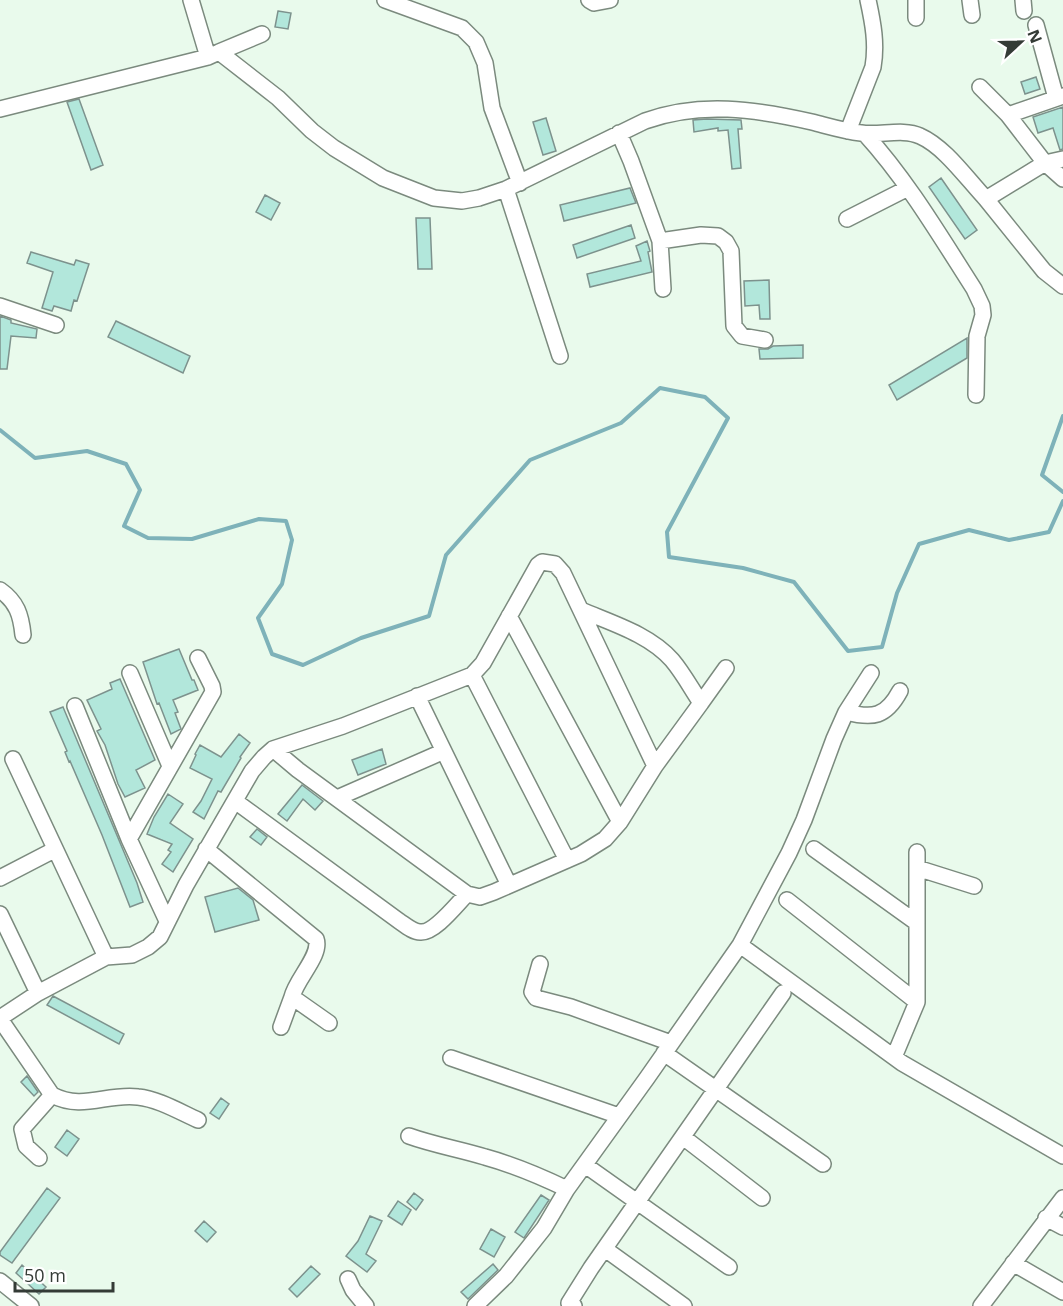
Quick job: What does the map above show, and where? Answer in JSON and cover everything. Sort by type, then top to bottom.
[{"type":"street","points":[[190,0],[214,54],[278,98],[334,148],[383,178],[434,198],[462,201],[478,198],[513,186],[658,116],[700,109],[724,107],[865,134],[912,133],[921,136],[943,152],[986,199],[1044,271],[1063,286]]},
{"type":"street","points":[[385,0],[462,28],[476,42],[485,63],[492,108],[560,356]]},
{"type":"street","points":[[589,0],[594,3],[610,0]]},
{"type":"street","points":[[848,131],[875,58],[875,35],[868,0]]},
{"type":"street","points":[[916,0],[916,18]]},
{"type":"street","points":[[1008,115],[1060,97],[1036,25]]},
{"type":"street","points":[[0,110],[214,54],[262,34]]},
{"type":"street","points":[[980,87],[1008,115],[1045,163],[1063,179]]},
{"type":"street","points":[[619,133],[660,241],[663,289]]},
{"type":"street","points":[[865,134],[882,152],[908,188],[974,289],[982,306],[984,315],[977,336],[976,395]]},
{"type":"street","points":[[986,199],[1045,163],[1063,159]]},
{"type":"street","points":[[846,219],[908,188]]},
{"type":"street","points":[[660,241],[701,235],[718,236],[723,239],[731,251],[734,326],[741,336],[765,340]]},
{"type":"street","points":[[0,306],[56,325]]},
{"type":"street","points":[[198,1120],[140,1097],[124,1096],[83,1103],[63,1100],[52,1095],[0,1018],[38,993],[106,957],[132,955],[148,947],[160,937],[235,801],[258,763],[273,749],[343,726],[472,675],[483,663],[538,565],[545,561],[558,566],[655,766]]},
{"type":"street","points":[[0,590],[11,598],[19,610],[23,635]]},
{"type":"street","points":[[580,610],[628,631],[654,645],[671,658],[701,703]]},
{"type":"street","points":[[509,616],[620,822]]},
{"type":"street","points":[[129,839],[213,692],[198,658]]},
{"type":"street","points":[[273,749],[467,894],[480,897],[594,847],[609,834],[620,822],[655,766],[726,668]]},
{"type":"street","points":[[130,673],[170,766]]},
{"type":"street","points":[[475,1306],[506,1276],[544,1228],[567,1189],[740,945],[789,853],[846,712],[871,674]]},
{"type":"street","points":[[472,675],[567,860]]},
{"type":"street","points":[[846,712],[864,717],[875,716],[886,710],[900,691]]},
{"type":"street","points":[[417,696],[442,752],[509,885]]},
{"type":"street","points":[[75,706],[129,839],[167,921]]},
{"type":"street","points":[[337,798],[442,752]]},
{"type":"street","points":[[13,759],[106,957]]},
{"type":"street","points":[[235,801],[417,932],[431,930],[467,894]]},
{"type":"street","points":[[207,849],[318,941],[316,954],[298,981],[281,1027]]},
{"type":"street","points":[[814,849],[917,923]]},
{"type":"street","points":[[0,878],[54,850]]},
{"type":"street","points":[[894,1057],[917,1002],[917,852]]},
{"type":"street","points":[[917,868],[974,886]]},
{"type":"street","points":[[786,900],[917,1002]]},
{"type":"street","points":[[0,914],[38,993]]},
{"type":"street","points":[[740,945],[894,1057],[1063,1156]]},
{"type":"street","points":[[540,964],[532,992],[536,998],[571,1007],[668,1048],[716,1089],[823,1164]]},
{"type":"street","points":[[574,1306],[569,1303],[605,1249],[783,993]]},
{"type":"street","points":[[291,997],[329,1023]]},
{"type":"street","points":[[450,1058],[619,1116]]},
{"type":"street","points":[[39,1158],[26,1146],[22,1129],[52,1095]]},
{"type":"street","points":[[409,1136],[434,1145],[509,1164],[537,1174],[567,1189]]},
{"type":"street","points":[[683,1137],[762,1198]]},
{"type":"street","points":[[585,1165],[729,1267]]},
{"type":"street","points":[[981,1306],[1063,1198]]},
{"type":"street","points":[[1046,1218],[1063,1227]]},
{"type":"street","points":[[605,1249],[684,1306]]},
{"type":"street","points":[[1013,1263],[1063,1292]]},
{"type":"street","points":[[348,1279],[353,1290],[366,1306]]},
{"type":"street","points":[[0,1281],[32,1306]]},
{"type":"building","points":[[278,11],[291,13],[288,29],[275,27]]},
{"type":"building","points":[[1036,77],[1040,89],[1025,94],[1021,82]]},
{"type":"building","points":[[79,99],[103,165],[91,170],[67,102]]},
{"type":"building","points":[[1063,107],[1063,149],[1060,150],[1053,128],[1038,133],[1033,117]]},
{"type":"building","points":[[546,118],[556,151],[543,155],[533,122]]},
{"type":"building","points":[[693,120],[741,120],[742,129],[738,129],[741,168],[732,169],[728,130],[718,131],[718,128],[694,132]]},
{"type":"building","points":[[941,178],[977,230],[965,239],[929,187]]},
{"type":"building","points":[[630,188],[636,203],[564,221],[560,205]]},
{"type":"building","points":[[265,195],[280,203],[271,220],[256,212]]},
{"type":"building","points":[[416,218],[430,218],[432,269],[418,269]]},
{"type":"building","points":[[631,225],[635,238],[577,258],[573,245]]},
{"type":"building","points":[[647,241],[652,272],[590,287],[587,274],[641,261],[636,246]]},
{"type":"building","points":[[31,252],[74,265],[76,260],[89,264],[77,301],[74,300],[71,311],[54,306],[52,311],[42,308],[53,272],[27,263]]},
{"type":"building","points":[[769,280],[770,319],[760,319],[759,305],[745,306],[744,281]]},
{"type":"building","points":[[0,316],[11,320],[11,323],[37,329],[36,338],[11,336],[7,369],[0,369]]},
{"type":"building","points":[[116,321],[190,356],[183,373],[108,337]]},
{"type":"building","points":[[967,338],[967,358],[897,400],[889,385]]},
{"type":"building","points":[[803,345],[803,358],[760,359],[759,349]]},
{"type":"building","points":[[179,649],[198,690],[173,700],[181,729],[171,734],[159,703],[157,704],[143,662]]},
{"type":"building","points":[[120,679],[155,760],[136,770],[145,788],[125,797],[118,784],[105,745],[97,731],[101,729],[87,700],[112,689],[110,683]]},
{"type":"building","points":[[63,707],[137,883],[143,902],[130,907],[50,712]]},
{"type":"building","points":[[239,734],[250,743],[221,792],[218,791],[204,819],[193,812],[212,779],[190,768],[195,754],[200,745],[221,757]]},
{"type":"building","points":[[382,749],[386,764],[358,775],[352,760]]},
{"type":"building","points":[[302,785],[323,801],[315,810],[303,799],[287,821],[278,814]]},
{"type":"building","points":[[168,794],[183,804],[170,823],[193,839],[173,872],[162,864],[171,852],[168,850],[172,844],[147,834]]},
{"type":"building","points":[[257,829],[267,837],[261,845],[250,837]]},
{"type":"building","points":[[238,888],[253,900],[259,920],[215,932],[205,897]]},
{"type":"building","points":[[53,996],[124,1034],[119,1044],[47,1005]]},
{"type":"building","points":[[27,1076],[38,1092],[34,1096],[21,1082]]},
{"type":"building","points":[[221,1098],[229,1104],[219,1119],[210,1113]]},
{"type":"building","points":[[67,1130],[79,1139],[67,1156],[55,1147]]},
{"type":"building","points":[[47,1188],[60,1198],[12,1263],[0,1255],[0,1252]]},
{"type":"building","points":[[414,1193],[423,1200],[416,1210],[407,1202]]},
{"type":"building","points":[[541,1195],[549,1200],[524,1238],[515,1232]]},
{"type":"building","points":[[398,1201],[411,1210],[402,1225],[388,1216]]},
{"type":"building","points":[[370,1216],[382,1221],[366,1254],[376,1261],[367,1272],[346,1256],[358,1241]]},
{"type":"building","points":[[204,1221],[216,1232],[207,1242],[195,1231]]},
{"type":"building","points":[[491,1229],[505,1237],[494,1257],[480,1249]]},
{"type":"building","points":[[493,1264],[498,1270],[468,1299],[461,1292]]},
{"type":"building","points":[[22,1265],[46,1287],[39,1294],[16,1273]]},
{"type":"building","points":[[311,1266],[320,1274],[297,1297],[289,1289]]},
{"type":"waterway","points":[[0,430],[35,458],[87,451],[126,464],[140,490],[124,526],[148,538],[192,539],[259,519],[286,521],[292,540],[282,584],[258,618],[272,654],[303,665],[361,638],[429,616],[446,555],[530,460],[621,423],[660,388],[705,397],[728,418],[667,532],[669,557],[743,568],[794,582],[848,651],[882,647],[897,593],[919,544],[969,530],[1009,540],[1049,532],[1063,501]]},
{"type":"waterway","points":[[1063,416],[1042,475],[1063,492]]}]
